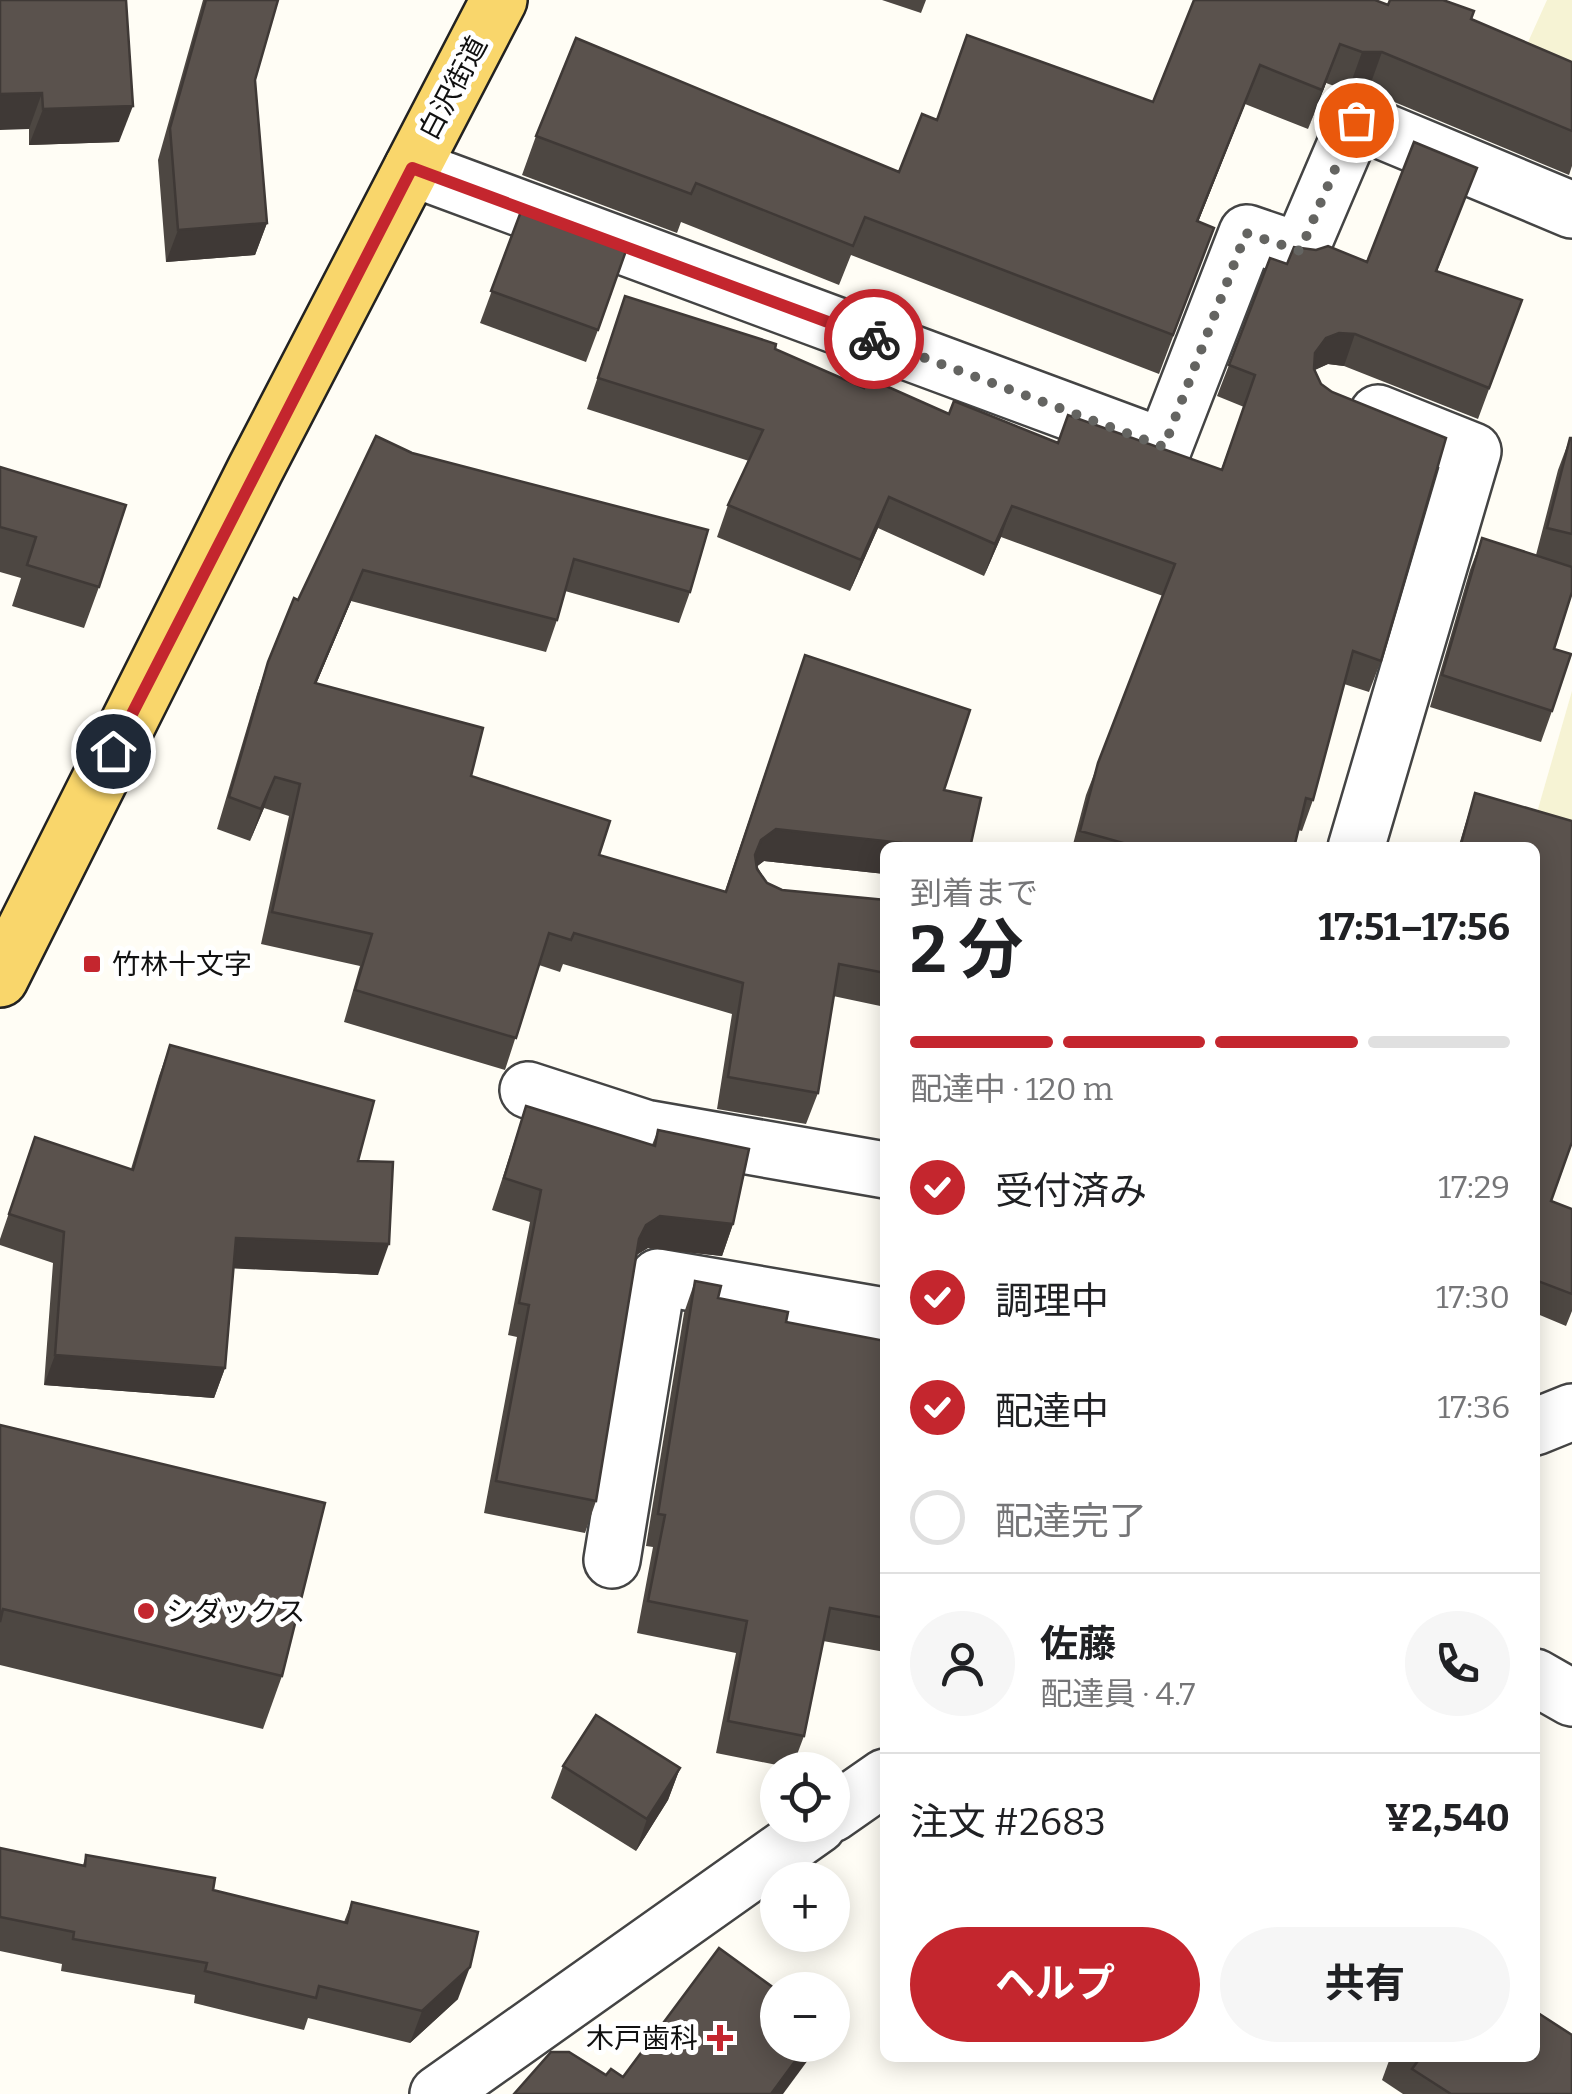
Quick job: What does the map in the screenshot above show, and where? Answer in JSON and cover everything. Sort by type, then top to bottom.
[{"type":"main road","name":"白沢街道","points":[[0,979],[254,470],[499,0]]},
{"type":"street","points":[[412,168],[1164,447],[1246,233],[1300,251],[1356,120],[1572,210]]},
{"type":"street","points":[[1333,395],[1472,452],[1358,842]]},
{"type":"street","points":[[528,1090],[644,1128],[880,1169]]},
{"type":"street","points":[[612,1560],[658,1277],[880,1315]]},
{"type":"street","points":[[1540,1425],[1572,1412]]},
{"type":"street","points":[[1540,1680],[1572,1698]]},
{"type":"street","points":[[850,1801],[880,1780]]},
{"type":"street","points":[[438,2094],[794,1842]]},
{"type":"shaded area","points":[[1547,0],[1572,0],[1572,85],[1520,60]]},
{"type":"shaded area","points":[[1572,691],[1572,823],[1536,816]]},
{"type":"building","points":[[0,0],[126,0],[133,106],[43,109],[42,93],[0,94]]},
{"type":"building","points":[[206,0],[278,0],[255,80],[267,223],[178,230],[170,128]]},
{"type":"building","points":[[1194,0],[1375,0],[1388,5],[1390,0],[1443,0],[1474,11],[1471,19],[1572,62],[1572,131],[1382,52],[1362,52],[1340,44],[1322,90],[1260,65],[1197,221],[1214,228],[1173,335],[865,217],[853,246],[696,183],[691,194],[536,136],[576,38],[899,172],[922,114],[937,120],[967,35],[1153,102]]},
{"type":"building","points":[[1414,142],[1477,168],[1436,271],[1522,300],[1489,388],[1355,334],[1339,333],[1326,338],[1315,353],[1314,369],[1321,384],[1332,392],[1446,438],[1381,661],[1353,651],[1313,800],[1306,798],[1295,842],[1119,842],[1080,831],[1098,763],[1175,564],[1012,506],[995,544],[889,497],[861,560],[728,505],[763,430],[598,378],[625,296],[776,344],[775,349],[864,388],[868,378],[949,414],[954,401],[1058,443],[1068,415],[1222,470],[1255,375],[1229,365],[1270,258],[1287,264],[1294,247],[1316,250],[1328,246],[1367,262]]},
{"type":"building","points":[[523,206],[628,245],[598,330],[491,291]]},
{"type":"building","points":[[376,436],[412,453],[708,530],[690,592],[574,559],[557,620],[363,570],[315,683],[483,728],[471,776],[610,821],[599,855],[726,892],[805,655],[970,710],[944,790],[981,798],[971,842],[893,842],[776,829],[761,840],[755,855],[757,869],[767,883],[782,890],[880,900],[880,972],[839,964],[818,1093],[728,1077],[743,983],[574,933],[571,940],[549,933],[516,1038],[355,990],[372,934],[272,912],[300,784],[275,777],[261,809],[229,797],[268,662],[294,598],[298,600]]},
{"type":"building","points":[[1572,438],[1572,534],[1547,528]]},
{"type":"building","points":[[0,467],[126,505],[99,587],[27,565],[36,537],[0,527]]},
{"type":"building","points":[[1482,538],[1572,567],[1572,592],[1554,649],[1571,654],[1552,711],[1442,675]]},
{"type":"building","points":[[1475,793],[1572,821],[1572,1142],[1551,1201],[1572,1209],[1572,1294],[1540,1282],[1540,842],[1462,842]]},
{"type":"building","points":[[170,1045],[374,1101],[358,1161],[393,1162],[389,1244],[236,1238],[225,1368],[55,1355],[64,1232],[9,1214],[35,1137],[133,1170]]},
{"type":"building","points":[[526,1106],[655,1146],[658,1130],[749,1149],[733,1224],[660,1216],[646,1225],[639,1239],[596,1501],[496,1481],[529,1305],[519,1303],[541,1190],[504,1178]]},
{"type":"building","points":[[695,1281],[721,1286],[718,1298],[788,1312],[786,1322],[880,1340],[880,1617],[830,1608],[804,1736],[728,1721],[747,1621],[648,1601],[665,1515],[658,1514]]},
{"type":"building","name":"シダックス","points":[[0,1425],[325,1503],[282,1676],[3,1609],[0,1622]]},
{"type":"building","points":[[596,1715],[680,1768],[647,1819],[563,1766]]},
{"type":"building","points":[[0,1848],[85,1866],[86,1855],[215,1878],[213,1890],[347,1923],[352,1902],[478,1932],[470,1967],[422,2011],[319,1986],[316,1998],[205,1971],[207,1963],[73,1939],[74,1932],[0,1917]]},
{"type":"building","name":"木戸歯科","points":[[719,1948],[760,1978],[760,2062],[795,2062],[771,2094],[514,2094],[551,2052],[569,2052],[606,2075],[611,2069],[623,2077]]},
{"type":"building","points":[[1540,2014],[1572,2035],[1572,2094],[1451,2094],[1412,2069],[1417,2062],[1540,2062]]},
{"type":"way so far","points":[[874,339],[1164,447],[1246,233],[1300,251],[1356,120]]},
{"type":"place","name":"竹林十文字","points":[[92,964]]},
{"type":"place","name":"シダックス","points":[[146,1611]]},
{"type":"place","name":"木戸歯科","points":[[720,2038]]},
{"type":"route","points":[[113,751],[412,168],[874,339]]}]
